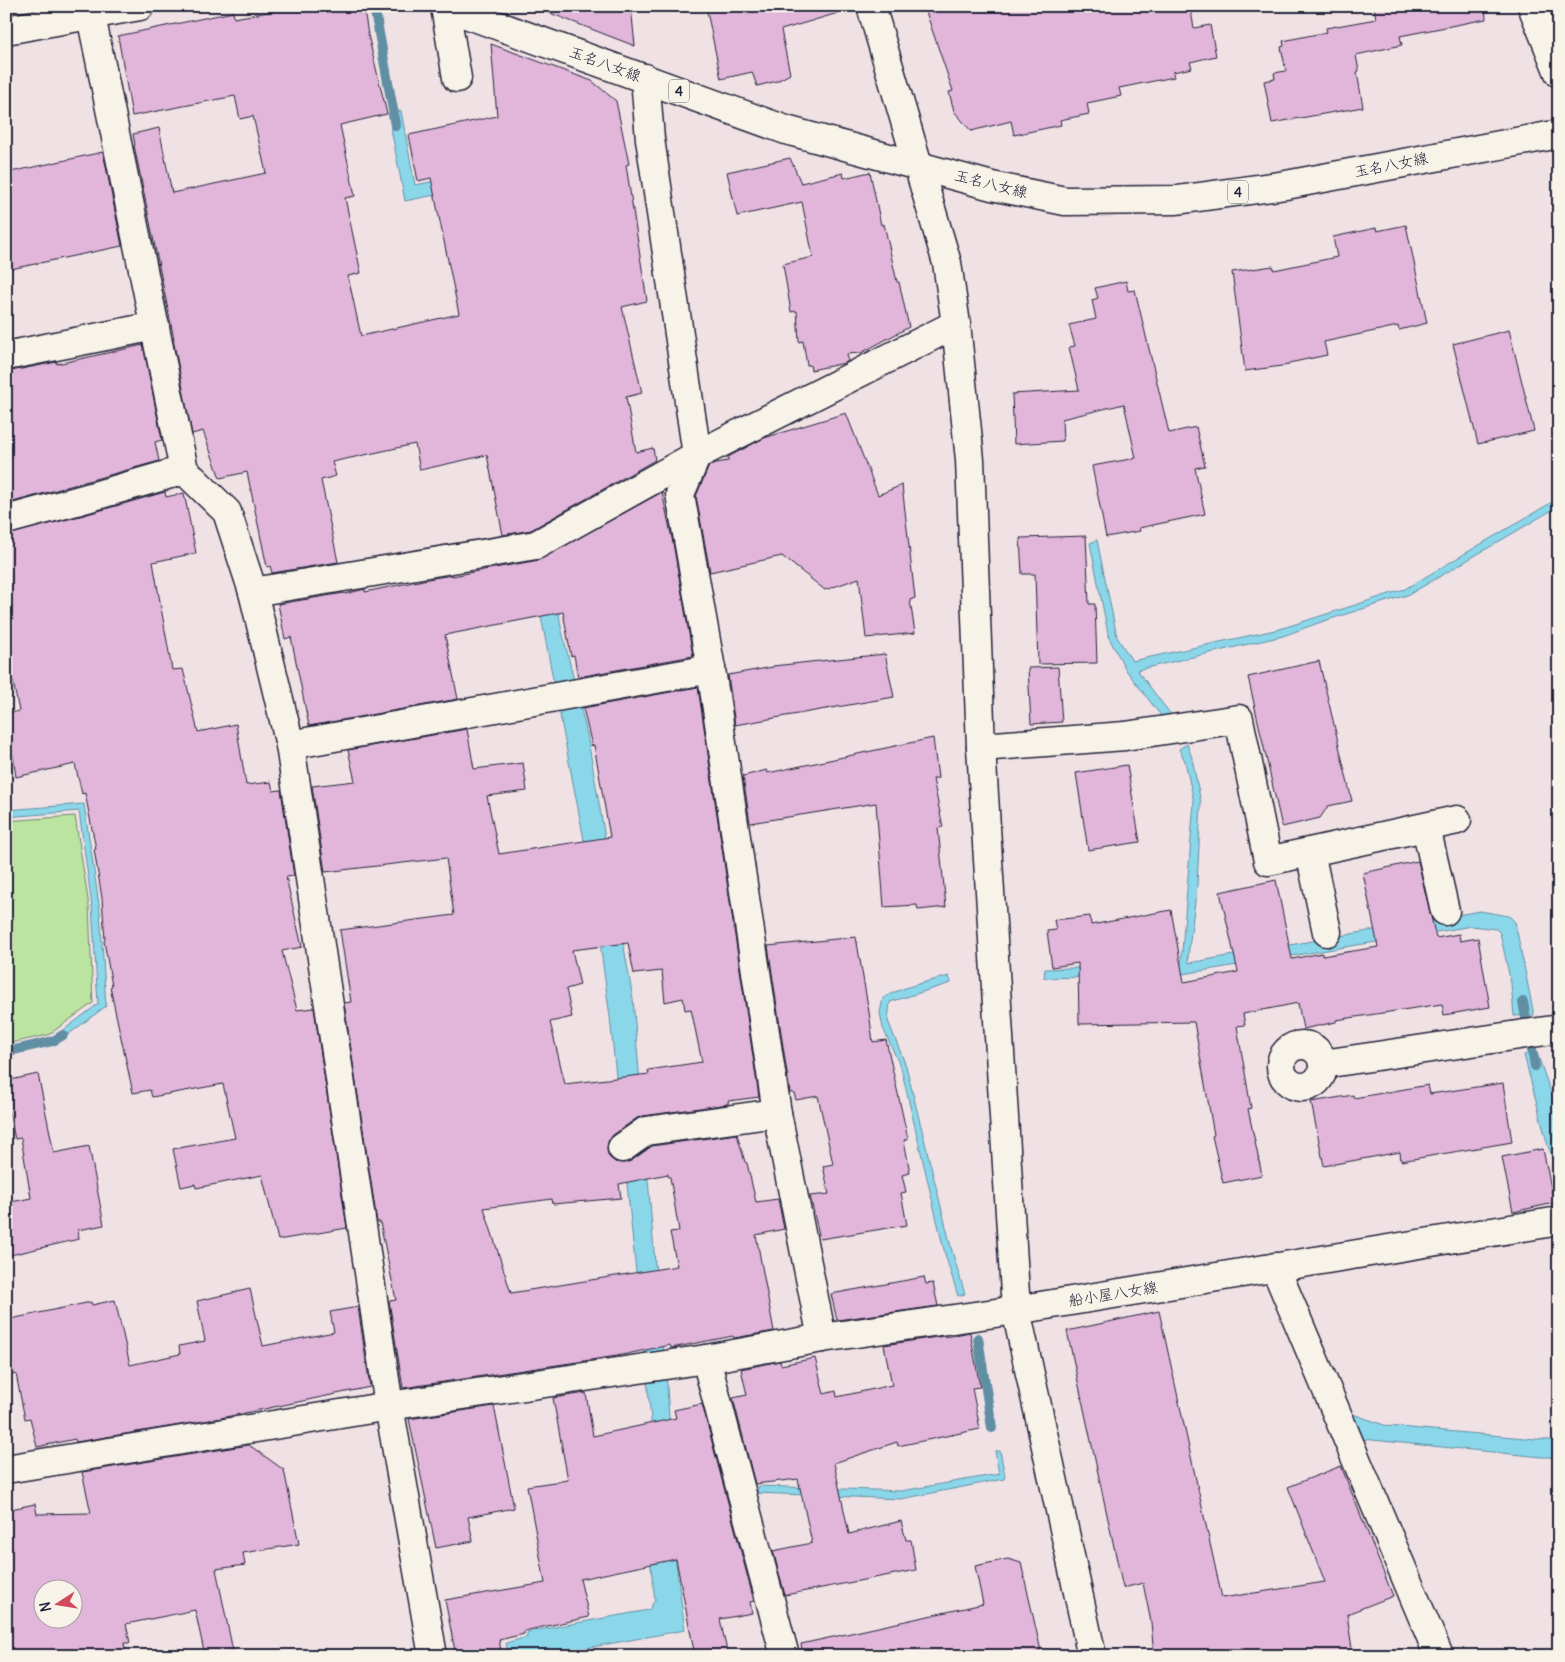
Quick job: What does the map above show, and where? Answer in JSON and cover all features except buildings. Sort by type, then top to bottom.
[{"type":"street","points":[[6,30],[90,11],[140,6]]},
{"type":"street","points":[[444,6],[457,78]]},
{"type":"street","name":"玉名八女線","points":[[444,6],[786,130],[992,186],[1065,201],[1178,200],[1286,185],[1559,134]]},
{"type":"street","points":[[870,6],[947,263],[956,324],[970,460],[982,747],[1016,1310],[1092,1656]]},
{"type":"street","points":[[1532,6],[1559,73]]},
{"type":"street","points":[[90,11],[184,470],[227,512],[253,592],[290,745],[389,1406],[433,1656]]},
{"type":"street","points":[[645,78],[650,139],[697,454],[680,494],[711,669],[777,1114],[822,1338]]},
{"type":"street","points":[[253,592],[536,546],[697,454],[956,324]]},
{"type":"street","points":[[6,356],[155,326]]},
{"type":"street","points":[[6,520],[184,470]]},
{"type":"street","points":[[290,745],[711,669]]},
{"type":"street","points":[[982,747],[1125,736],[1239,719],[1268,861],[1456,820]]},
{"type":"street","points":[[1426,827],[1445,911]]},
{"type":"street","points":[[1310,852],[1327,932]]},
{"type":"street","points":[[1323,1064],[1559,1029]]},
{"type":"street","points":[[622,1148],[646,1130],[777,1114]]},
{"type":"street","name":"船小屋八女線","points":[[6,1470],[389,1406],[706,1359],[822,1338],[1016,1310],[1559,1220]]},
{"type":"street","points":[[1275,1268],[1439,1656]]},
{"type":"street","points":[[706,1359],[785,1656]]},
{"type":"green space","points":[[75,816],[89,906],[93,1003],[48,1035],[6,1044],[6,821]]},
{"type":"water","points":[[401,111],[415,185],[535,162],[504,181],[405,201],[388,113]]},
{"type":"water","points":[[526,495],[543,510],[561,627],[587,734],[633,999],[659,1311],[666,1372],[673,1477],[668,1503],[685,1630],[542,1656],[509,1656],[506,1643],[527,1637],[527,1632],[649,1610],[655,1600],[651,1568],[654,1538],[651,1419],[610,1017],[591,876],[538,601],[537,566]]},
{"type":"water","points":[[1559,498],[1559,506],[1410,594],[1283,636],[1137,670],[1175,720],[1168,725],[1126,670],[1109,638],[1090,543],[1097,540],[1117,637],[1132,661],[1280,629],[1405,589]]},
{"type":"water","points":[[1187,744],[1192,758],[1201,803],[1197,886],[1188,956],[1189,963],[1480,911],[1509,916],[1515,922],[1534,1015],[1514,1016],[1511,983],[1500,933],[1496,929],[1472,926],[1177,975],[1044,978],[1045,969],[1181,964],[1194,802],[1185,761],[1179,749]]},
{"type":"water","points":[[84,804],[100,911],[106,1006],[53,1046],[52,1039],[98,1004],[92,906],[79,811],[6,817],[6,810]]},
{"type":"water","points":[[949,976],[951,983],[890,1002],[888,1021],[906,1066],[952,1251],[965,1294],[958,1296],[945,1254],[901,1068],[883,1028],[880,1013],[883,998],[907,987]]},
{"type":"water","points":[[1537,1053],[1559,1116],[1559,1174],[1548,1146],[1524,1055]]},
{"type":"water","points":[[1350,1413],[1387,1426],[1559,1441],[1559,1457],[1542,1457],[1362,1439]]},
{"type":"water","points":[[995,1451],[1000,1451],[1004,1479],[901,1499],[757,1493],[758,1486],[901,1491],[999,1474]]},
{"type":"waterway","points":[[374,6],[396,126]]},
{"type":"waterway","points":[[1523,1002],[1535,1066]]},
{"type":"waterway","points":[[6,1052],[53,1041],[63,1035]]},
{"type":"waterway","points":[[978,1338],[992,1428]]}]
